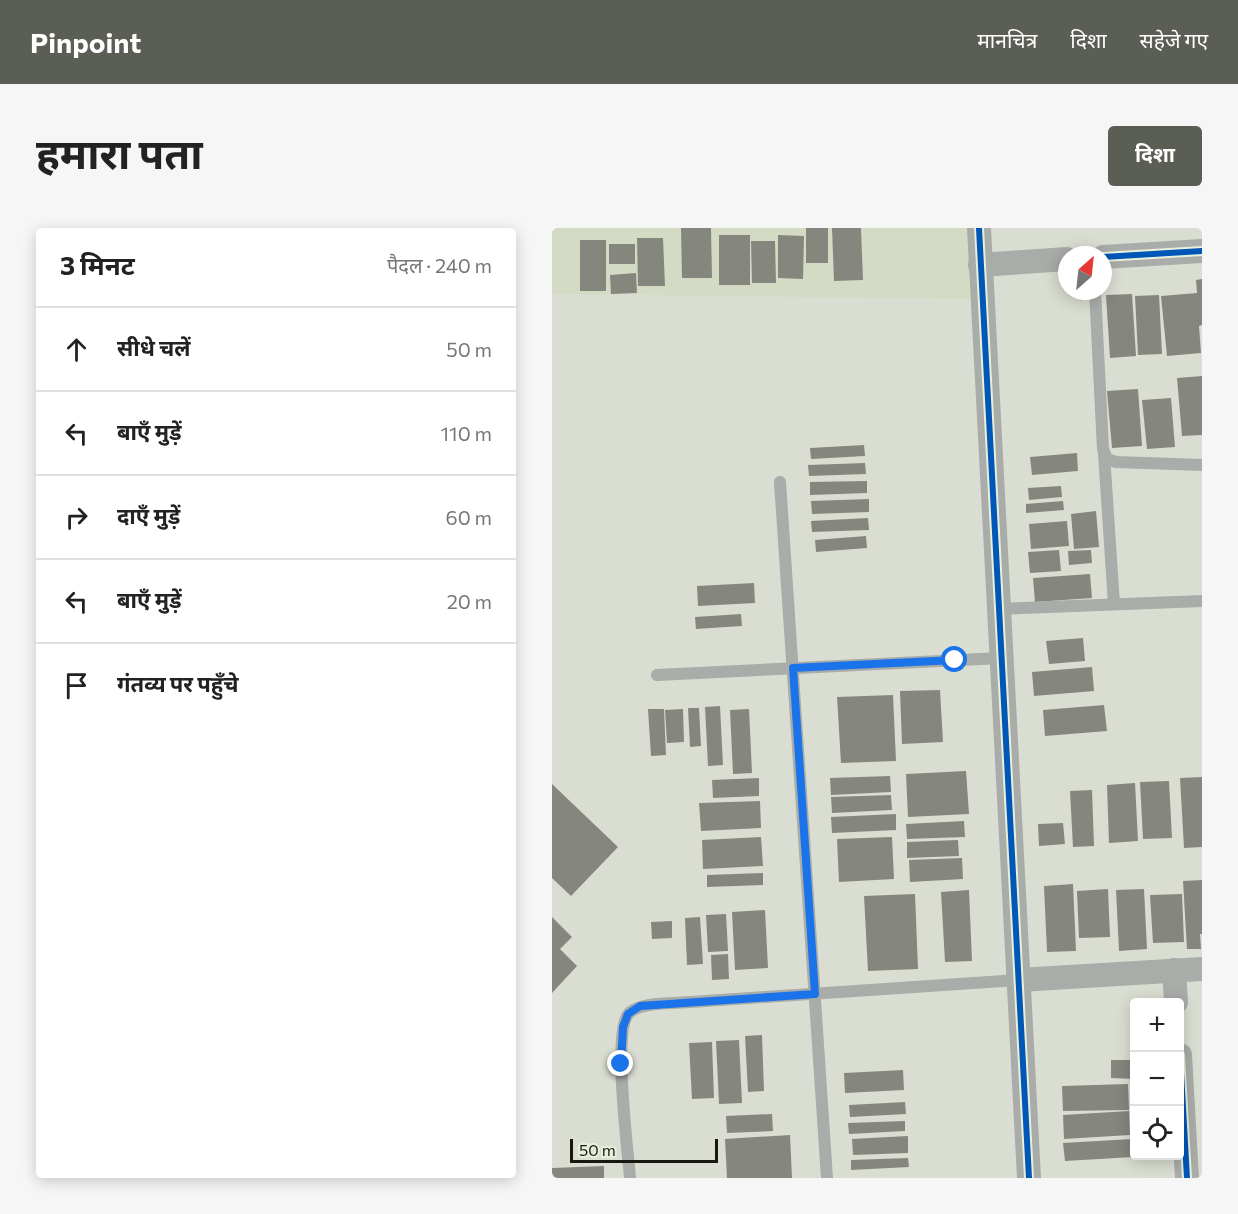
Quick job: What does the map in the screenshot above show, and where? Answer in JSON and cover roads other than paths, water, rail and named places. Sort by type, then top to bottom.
[{"type":"street","points":[[979,228],[1029,1178]]},
{"type":"street","points":[[1112,256],[1202,251]]},
{"type":"street","points":[[980,265],[1058,260]]},
{"type":"street","points":[[1018,980],[1202,969]]},
{"type":"street","points":[[1174,970],[1176,998]]},
{"type":"street","points":[[1182,1106],[1187,1178]]},
{"type":"lane","points":[[1095,300],[1114,604]]},
{"type":"lane","points":[[1104,454],[1107,459],[1116,462],[1202,465]]},
{"type":"lane","points":[[780,483],[827,1178]]},
{"type":"lane","points":[[999,609],[1202,601]]},
{"type":"lane","points":[[657,675],[1001,658]]},
{"type":"lane","points":[[630,1178],[621,1064],[623,1027],[628,1014],[640,1006],[1018,980]]}]
